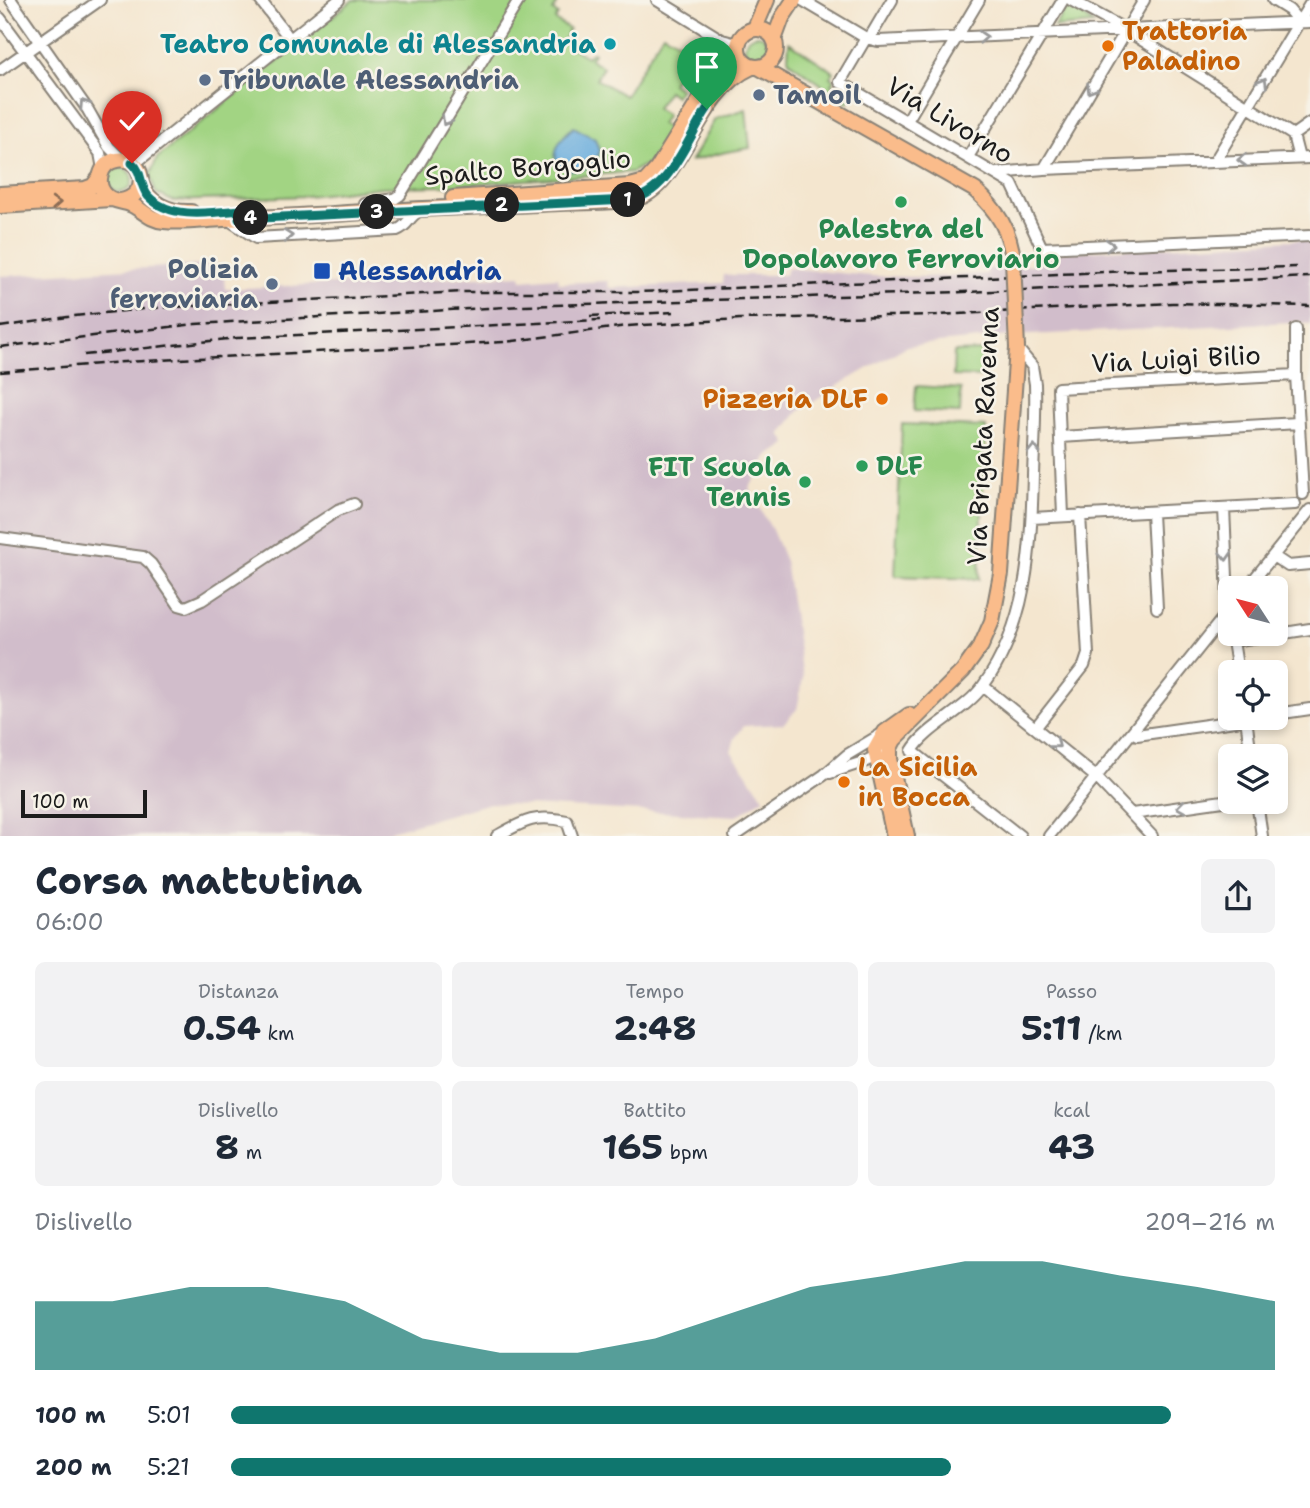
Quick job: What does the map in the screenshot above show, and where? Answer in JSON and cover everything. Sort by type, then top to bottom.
[{"type":"main road","points":[[755,28],[767,0]]},
{"type":"main road","points":[[775,45],[765,30],[755,28],[747,32],[739,45],[743,60],[755,67],[768,63],[775,45],[782,18],[794,0]]},
{"type":"main road","name":"Spalto Borgoglio","points":[[141,183],[151,199],[174,212],[365,204],[641,184],[657,169],[704,93],[732,62],[739,45]]},
{"type":"main road","name":"Via Brigata Ravenna","points":[[775,45],[777,62],[782,68],[852,118]]},
{"type":"main road","name":"Spalto Borgoglio","points":[[115,200],[131,204],[150,217],[163,221],[236,223],[421,209],[628,200],[644,196],[661,183],[699,120],[720,92],[739,74],[755,67]]},
{"type":"main road","name":"Via Brigata Ravenna","points":[[755,67],[852,118],[960,181],[989,202],[1005,227],[1013,260],[1017,348],[1006,520],[997,602],[975,655],[956,680],[889,736]]},
{"type":"main road","points":[[0,194],[85,189],[93,186],[112,161],[128,162],[140,173],[141,183],[134,196],[115,200],[0,206]]},
{"type":"main road","points":[[102,173],[102,189],[115,200]]},
{"type":"main road","points":[[889,736],[876,745],[875,757],[894,836]]},
{"type":"main road","points":[[889,736],[890,755],[907,836]]},
{"type":"street","points":[[11,0],[88,110],[109,146],[128,162],[338,0]]},
{"type":"street","points":[[0,70],[100,0]]},
{"type":"street","points":[[260,0],[290,38]]},
{"type":"street","points":[[365,204],[394,199],[400,195],[519,0]]},
{"type":"street","points":[[657,0],[722,40],[739,45]]},
{"type":"street","points":[[802,0],[868,39],[956,38],[1304,22]]},
{"type":"street","points":[[868,39],[892,0]]},
{"type":"street","points":[[907,121],[979,0]]},
{"type":"street","points":[[968,157],[1063,0]]},
{"type":"street","points":[[997,173],[1305,158],[1293,135],[1126,30],[1071,0]]},
{"type":"street","points":[[1044,169],[1144,0]]},
{"type":"street","points":[[1273,0],[1304,22]]},
{"type":"street","points":[[1215,161],[1304,22],[1310,4]]},
{"type":"street","points":[[0,18],[100,153],[102,173]]},
{"type":"street","name":"Via Livorno","points":[[868,39],[840,82],[1012,184],[1042,248],[1310,236]]},
{"type":"street","points":[[1293,135],[1310,123]]},
{"type":"street","points":[[252,209],[243,213],[236,223],[256,239],[397,230],[405,226],[411,215],[421,209]]},
{"type":"street","points":[[1257,576],[1307,514],[1296,512],[1294,504],[1298,497],[1307,493],[1298,423],[1296,329]]},
{"type":"street","points":[[1017,348],[1031,365],[1035,384],[1032,518],[1027,568],[1018,613],[1003,652],[983,686],[913,748],[915,753],[1020,836]]},
{"type":"street","name":"Via Luigi Bilio","points":[[1060,437],[1058,388],[1296,375]]},
{"type":"street","points":[[1063,516],[1060,437],[1298,423]]},
{"type":"street","points":[[0,538],[143,557],[151,564],[179,605],[186,607],[202,600],[338,510],[354,504]]},
{"type":"street","points":[[1032,518],[1294,504]]},
{"type":"street","points":[[1224,508],[1227,576]]},
{"type":"street","points":[[1152,513],[1157,608]]},
{"type":"street","points":[[1036,727],[1084,666],[1088,654],[1080,515]]},
{"type":"street","points":[[1273,556],[1288,566],[1310,564]]},
{"type":"street","points":[[1049,836],[1218,624]]},
{"type":"street","points":[[1288,632],[1310,629]]},
{"type":"street","points":[[983,686],[1096,776],[1152,836]]},
{"type":"street","points":[[1288,713],[1310,709]]},
{"type":"street","points":[[1133,731],[1137,735],[1218,723]]},
{"type":"street","points":[[735,836],[824,775],[836,763],[889,736]]},
{"type":"street","points":[[824,775],[875,757]]},
{"type":"street","points":[[853,765],[871,766],[883,784]]},
{"type":"street","points":[[1132,814],[1218,802]]},
{"type":"street","points":[[1259,814],[1262,836]]},
{"type":"street","points":[[497,836],[529,818],[549,817],[567,821],[572,836]]},
{"type":"shaded area","points":[[1310,239],[1310,324],[1293,322],[1010,336],[907,346],[798,412],[781,434],[787,444],[767,457],[749,489],[772,530],[785,561],[803,678],[797,709],[783,724],[744,726],[735,738],[731,751],[764,798],[737,816],[490,803],[373,836],[0,836],[0,276],[223,264],[225,289],[521,275],[522,280],[558,277],[559,283],[608,281],[609,288],[723,283],[724,275],[785,275],[787,268],[871,276],[987,274],[987,269],[1038,264],[1048,253]]},
{"type":"green space","points":[[353,0],[559,0],[553,11],[558,15],[555,20],[569,29],[563,42],[587,57],[594,53],[590,59],[603,67],[596,79],[625,96],[663,33],[709,60],[693,72],[683,66],[672,83],[680,89],[675,96],[668,91],[656,108],[667,115],[661,124],[675,133],[655,159],[632,172],[446,186],[382,187],[307,196],[172,201],[156,193],[150,175],[157,158]]},
{"type":"green space","points":[[1068,5],[1094,24],[1054,27]]},
{"type":"green space","points":[[757,35],[766,38],[769,47],[766,56],[757,59],[748,56],[745,47],[748,38]]},
{"type":"green space","points":[[789,42],[834,72],[830,77],[834,80],[831,85],[851,97],[847,103],[790,62]]},
{"type":"green space","points":[[746,109],[750,148],[691,161],[715,119]]},
{"type":"green space","points":[[120,168],[131,175],[132,180],[125,191],[120,192],[109,185],[108,180],[115,169]]},
{"type":"green space","points":[[985,351],[985,377],[953,376],[954,352]]},
{"type":"green space","points":[[916,386],[961,389],[960,413],[914,411]]},
{"type":"green space","points":[[902,424],[986,427],[979,579],[895,576]]},
{"type":"water","points":[[574,127],[595,139],[600,152],[592,166],[568,170],[556,162],[556,154],[564,136]]},
{"type":"railway","points":[[0,327],[155,308],[463,292],[639,292],[1129,271],[1296,267]]},
{"type":"railway","points":[[0,347],[195,324],[524,306],[1025,290],[1310,277]]},
{"type":"railway","points":[[0,372],[124,362],[505,342],[627,326],[740,319],[937,315],[1172,303],[1310,306]]},
{"type":"railway","points":[[590,316],[674,312]]},
{"type":"railway","points":[[84,355],[237,338],[600,320]]},
{"type":"place","name":"Teatro Comunale di Alessandria","points":[[610,44]]},
{"type":"place","name":"Trattoria Paladino","points":[[1108,46]]},
{"type":"place","name":"Tribunale Alessandria","points":[[205,80]]},
{"type":"place","name":"Tamoil","points":[[759,95]]},
{"type":"place","name":"Palestra del Dopolavoro Ferroviario","points":[[901,202]]},
{"type":"place","name":"Alessandria","points":[[322,271]]},
{"type":"place","name":"Polizia ferroviaria","points":[[272,284]]},
{"type":"place","name":"Pizzeria DLF","points":[[882,399]]},
{"type":"place","name":"DLF","points":[[862,466]]},
{"type":"place","name":"FIT Scuola Tennis","points":[[805,482]]},
{"type":"place","name":"La Sicilia in Bocca","points":[[844,782]]},
{"type":"route","points":[[132,163],[140,173],[145,192],[164,208],[182,213],[252,209],[243,213],[239,219],[628,200],[644,196],[661,183],[707,109]]}]
